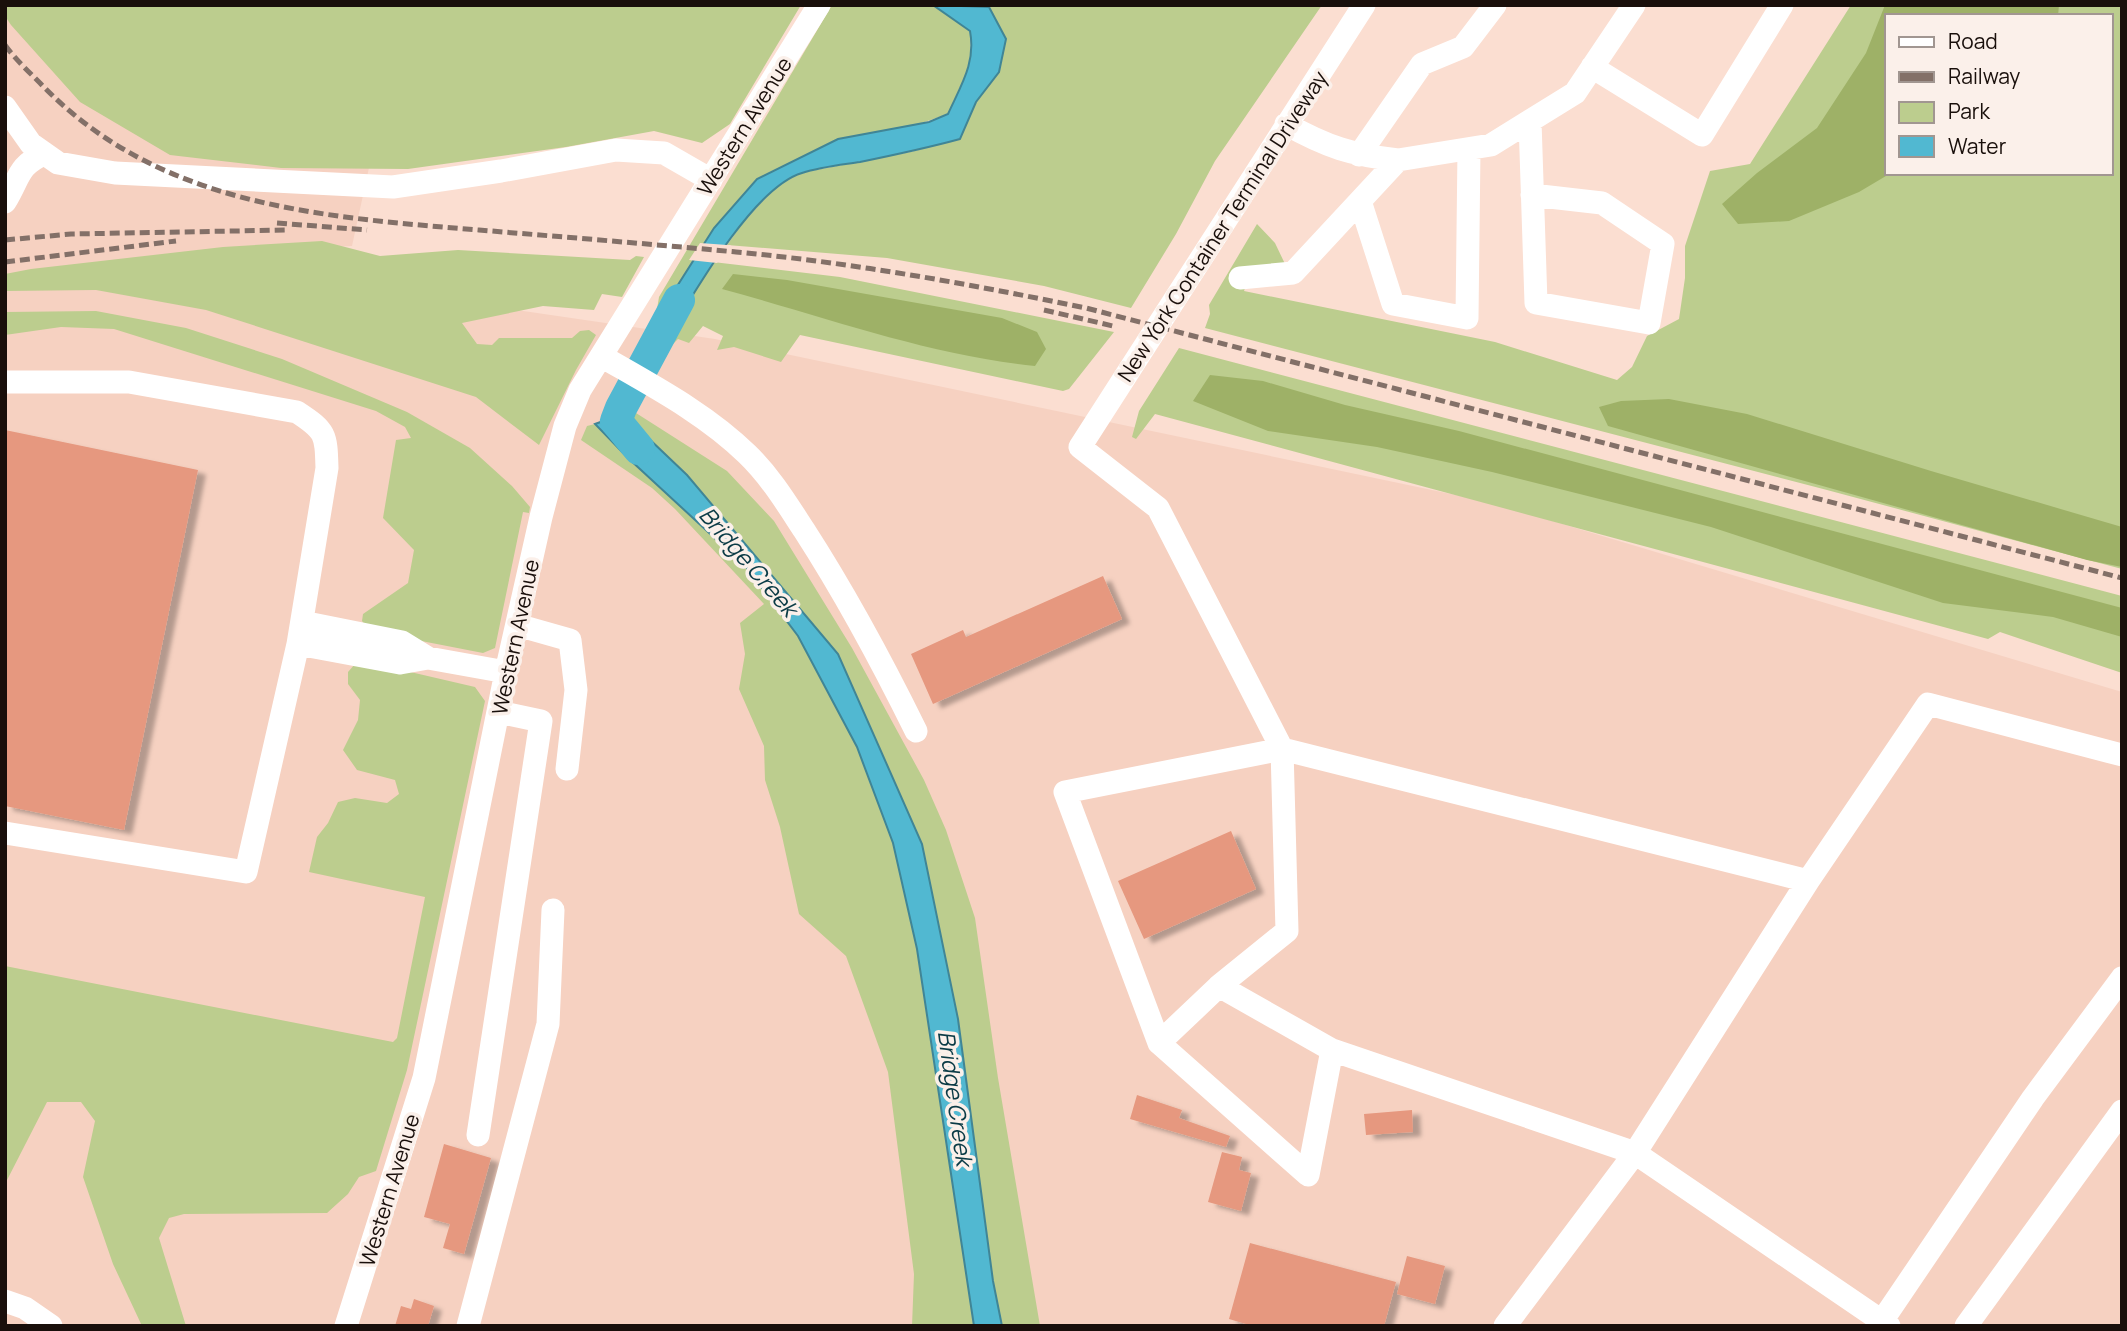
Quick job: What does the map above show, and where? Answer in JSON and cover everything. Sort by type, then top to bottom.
[{"type":"street","name":"Western Avenue","points":[[346,1326],[424,1077],[506,672],[541,517],[565,426],[580,390],[819,5]]},
{"type":"street","name":"New York Container Terminal Driveway","points":[[1282,749],[1158,508],[1080,447],[1364,5]]},
{"type":"street","points":[[1359,155],[1422,64],[1463,47],[1495,5]]},
{"type":"street","points":[[1286,124],[1320,142],[1359,155],[1398,160],[1491,145],[1575,93],[1633,5]]},
{"type":"street","points":[[1592,67],[1702,135],[1782,5]]},
{"type":"street","points":[[5,107],[31,144],[58,163],[115,173],[393,187],[501,172],[616,150],[664,153],[711,180]]},
{"type":"street","points":[[1530,121],[1532,195],[1536,303],[1649,323],[1662,244],[1602,203],[1532,195]]},
{"type":"street","points":[[1360,201],[1393,304],[1468,318],[1469,149]]},
{"type":"street","points":[[5,202],[16,185],[21,169],[30,160],[44,154]]},
{"type":"street","points":[[1240,278],[1293,273],[1398,160]]},
{"type":"street","points":[[601,356],[724,433],[748,454],[777,488],[852,610],[916,731]]},
{"type":"street","points":[[5,382],[129,382],[297,412],[319,426],[326,442],[327,468],[300,633],[246,873],[5,833]]},
{"type":"street","points":[[517,625],[570,640],[576,690],[567,769]]},
{"type":"street","points":[[300,633],[400,663],[428,657],[506,672]]},
{"type":"street","points":[[1505,1326],[1634,1153],[1808,881],[1928,704],[2122,755]]},
{"type":"street","points":[[478,1135],[541,720],[498,712]]},
{"type":"street","points":[[1332,1050],[1308,1175],[1159,1043],[1065,792],[1282,749],[1808,881]]},
{"type":"street","points":[[1159,1043],[1219,986],[1287,932],[1282,749]]},
{"type":"street","points":[[468,1326],[548,1024],[553,910]]},
{"type":"street","points":[[1219,986],[1332,1050],[1634,1153],[1885,1323],[2033,1098],[2122,978]]},
{"type":"street","points":[[1966,1326],[2122,1111]]},
{"type":"street","points":[[5,1301],[25,1308],[51,1326]]},
{"type":"shaded area","points":[[5,5],[375,140],[352,246],[199,254],[5,277]]},
{"type":"shaded area","points":[[5,279],[359,287],[715,339],[1489,502],[2122,692],[2122,1326],[5,1326]]},
{"type":"green space","points":[[5,5],[801,5],[730,124],[702,143],[654,131],[566,147],[408,169],[281,168],[170,155],[80,102],[11,25],[5,16]]},
{"type":"green space","points":[[832,5],[933,5],[970,31],[971,62],[948,114],[757,179],[655,321],[659,297]]},
{"type":"green space","points":[[985,5],[1322,5],[1215,161],[1176,234],[1131,308],[1044,286],[887,258],[727,245],[745,220],[777,186],[800,173],[910,152],[960,139],[976,102],[999,72],[989,7]]},
{"type":"green space","points":[[1851,5],[2122,5],[2122,569],[1205,328],[1210,314],[1209,305],[1257,224],[1275,243],[1286,266],[1252,269],[1244,291],[1495,342],[1617,380],[1632,367],[1647,336],[1679,319],[1685,278],[1685,246],[1710,171],[1750,164]]},
{"type":"green space","points":[[1885,5],[2059,5],[2058,14],[1885,14],[1885,175],[1888,175],[1859,192],[1789,221],[1738,224],[1722,204],[1757,173],[1817,128],[1866,53]]},
{"type":"green space","points":[[322,241],[380,256],[458,250],[630,260],[636,256],[644,257],[622,297],[602,294],[594,310],[543,306],[462,323],[477,344],[492,345],[499,338],[572,338],[580,331],[589,330],[596,335],[539,445],[476,397],[206,310],[96,290],[5,291],[5,274],[31,269],[223,247]]},
{"type":"green space","points":[[713,262],[840,277],[1114,332],[1069,389],[1063,391],[800,335],[781,362],[734,347],[717,350],[723,336],[703,326],[689,343],[678,339],[660,357],[659,351]]},
{"type":"green space","points":[[733,274],[787,280],[1002,318],[1037,332],[1046,349],[1035,366],[995,361],[916,344],[722,289]]},
{"type":"green space","points":[[96,311],[186,328],[282,359],[407,412],[470,448],[512,486],[530,507],[529,513],[523,512],[495,648],[483,653],[370,631],[362,621],[363,614],[408,583],[414,550],[383,518],[396,440],[411,438],[405,427],[376,411],[114,329],[61,327],[5,335],[5,312]]},
{"type":"green space","points":[[1179,348],[2122,596],[2122,673],[2000,632],[1988,639],[1155,414],[1136,439],[1132,437],[1139,411]]},
{"type":"green space","points":[[1210,375],[1263,381],[1345,405],[1459,431],[2122,608],[2122,637],[2053,617],[1943,603],[1711,527],[1492,472],[1377,447],[1268,431],[1193,401]]},
{"type":"green space","points":[[1669,399],[1747,414],[2122,527],[2122,567],[2087,560],[1608,426],[1599,407],[1621,401]]},
{"type":"green space","points":[[636,413],[727,471],[774,521],[852,648],[924,780],[946,830],[975,918],[998,1078],[1040,1326],[1002,1326],[993,1281],[958,1019],[922,844],[838,654],[687,475],[623,414]]},
{"type":"green space","points":[[595,424],[746,567],[798,636],[857,747],[893,843],[917,949],[974,1326],[912,1326],[914,1274],[888,1072],[846,956],[799,914],[780,827],[765,780],[764,746],[739,689],[745,654],[740,623],[764,604],[652,488],[581,440],[587,426]]},
{"type":"green space","points":[[363,661],[475,687],[485,701],[407,1070],[376,1171],[359,1177],[348,1194],[327,1213],[184,1214],[169,1218],[159,1238],[186,1326],[142,1326],[113,1264],[83,1177],[95,1121],[81,1102],[47,1102],[5,1184],[5,966],[393,1042],[397,1038],[425,897],[309,872],[317,837],[328,823],[338,802],[355,798],[387,803],[399,794],[395,780],[357,770],[343,750],[358,720],[360,700],[348,684],[348,672],[355,664]]},
{"type":"water","points":[[933,5],[989,7],[1006,39],[999,72],[976,102],[960,139],[809,171],[782,183],[762,201],[722,250],[659,351],[655,321],[714,228],[757,179],[838,139],[929,122],[948,114],[969,64],[970,31]]},
{"type":"water","points":[[623,414],[687,475],[838,654],[922,844],[958,1019],[993,1281],[1002,1326],[974,1326],[917,949],[893,843],[857,747],[798,636],[746,567],[595,424]]},
{"type":"pier","points":[[700,243],[731,245],[717,263],[689,260]]},
{"type":"building","points":[[5,430],[198,470],[124,830],[5,806]]},
{"type":"building","points":[[1103,576],[1122,619],[933,704],[911,654],[963,630],[966,637]]},
{"type":"building","points":[[1231,831],[1256,889],[1144,939],[1118,881]]},
{"type":"building","points":[[1137,1095],[1182,1110],[1179,1118],[1230,1136],[1226,1147],[1130,1119]]},
{"type":"building","points":[[1412,1110],[1413,1132],[1366,1135],[1364,1114]]},
{"type":"building","points":[[444,1144],[491,1158],[464,1254],[443,1248],[450,1224],[424,1217]]},
{"type":"building","points":[[1222,1152],[1242,1157],[1239,1170],[1251,1173],[1241,1211],[1208,1202]]},
{"type":"building","points":[[1250,1243],[1396,1282],[1384,1326],[1253,1326],[1229,1319]]},
{"type":"building","points":[[1407,1256],[1445,1266],[1435,1304],[1397,1294]]},
{"type":"building","points":[[414,1299],[434,1306],[428,1326],[395,1326],[401,1306],[411,1309]]},
{"type":"waterway","name":"Bridge Creek","points":[[639,449],[616,421],[679,300]]},
{"type":"railway","points":[[5,45],[40,83],[86,124],[136,156],[188,180],[244,198],[360,219],[824,262],[1086,308],[2122,578]]},
{"type":"railway","points":[[277,223],[367,230]]},
{"type":"railway","points":[[5,240],[71,234],[288,230]]},
{"type":"railway","points":[[5,262],[176,241]]},
{"type":"railway","points":[[1044,310],[1113,326]]}]
